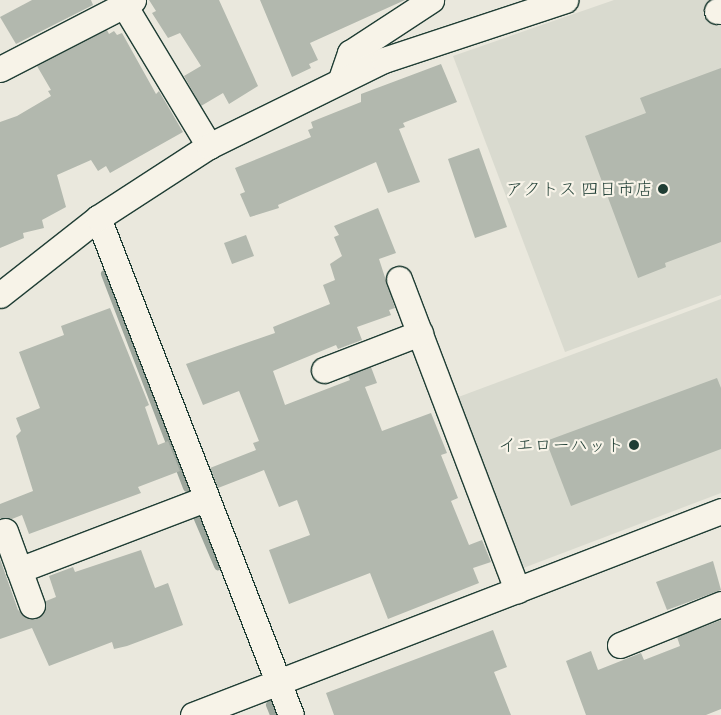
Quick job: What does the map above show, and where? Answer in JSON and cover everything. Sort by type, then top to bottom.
[{"type":"street","points":[[341,79],[350,53],[431,0]]},
{"type":"street","points":[[0,295],[98,218],[209,146],[341,79],[384,60],[565,0]]},
{"type":"street","points":[[0,69],[128,2],[209,146]]},
{"type":"street","points":[[98,218],[205,499],[291,715]]},
{"type":"street","points":[[399,279],[517,590]]},
{"type":"street","points":[[324,370],[420,333]]},
{"type":"street","points":[[18,570],[205,499]]},
{"type":"street","points":[[193,715],[721,511]]},
{"type":"street","points":[[5,532],[32,605]]},
{"type":"street","points":[[620,645],[721,604]]},
{"type":"shaded area","points":[[614,0],[721,0],[721,295],[565,352],[453,56]]},
{"type":"shaded area","points":[[721,299],[721,493],[518,570],[453,399]]},
{"type":"building","points":[[32,0],[91,0],[93,5],[16,44],[0,17]]},
{"type":"building","points":[[149,0],[219,0],[258,86],[229,104],[223,93],[201,106],[184,76],[201,66],[180,33],[168,38],[152,13],[156,11]]},
{"type":"building","points":[[260,0],[405,0],[310,43],[318,60],[309,64],[311,68],[292,77]]},
{"type":"building","points":[[107,30],[109,34],[114,31],[117,35],[122,33],[156,94],[159,91],[183,132],[110,173],[106,166],[98,171],[91,160],[57,175],[66,207],[42,220],[44,228],[23,233],[24,238],[0,248],[0,122],[17,116],[51,96],[48,91],[51,90],[37,66]]},
{"type":"building","points":[[441,64],[457,102],[403,123],[405,127],[399,129],[420,182],[388,193],[376,162],[278,205],[279,208],[250,217],[240,194],[245,192],[235,168],[311,137],[308,130],[313,128],[311,122],[361,102],[361,94]]},
{"type":"building","name":"アクトス 四日市店","points":[[721,68],[721,242],[665,263],[666,267],[638,278],[585,136],[646,113],[640,98]]},
{"type":"building","points":[[479,148],[507,227],[475,238],[448,159]]},
{"type":"building","points":[[378,208],[396,253],[379,259],[395,308],[389,310],[391,315],[357,327],[362,340],[338,349],[336,345],[273,371],[285,405],[350,380],[348,376],[371,367],[377,383],[365,387],[382,431],[431,413],[447,453],[441,455],[458,498],[451,501],[469,545],[482,540],[491,562],[473,568],[479,583],[388,619],[370,573],[289,604],[269,550],[310,535],[297,500],[279,507],[264,470],[218,488],[210,468],[256,450],[253,443],[259,441],[239,391],[203,405],[186,364],[275,333],[273,327],[330,304],[323,285],[335,280],[330,264],[342,256],[334,237],[339,235],[334,226]]},
{"type":"building","points":[[246,235],[254,256],[232,264],[224,243]]},
{"type":"building","points":[[110,308],[149,405],[145,407],[158,445],[168,441],[180,471],[138,487],[141,493],[29,534],[22,515],[12,519],[0,518],[0,504],[33,491],[16,436],[21,431],[16,418],[40,408],[19,352],[64,335],[61,326]]},
{"type":"building","name":"イエローハット","points":[[717,378],[721,388],[721,449],[571,506],[546,441]]},
{"type":"building","points":[[141,550],[155,588],[168,583],[183,625],[127,646],[114,649],[112,642],[49,666],[32,628],[0,639],[0,559],[18,610],[30,619],[43,615],[46,601],[56,597],[49,576],[73,567],[75,572]]},
{"type":"building","points":[[713,561],[721,590],[667,610],[656,582]]},
{"type":"building","points":[[721,620],[721,709],[706,715],[586,715],[566,661],[591,651],[598,670],[641,653],[644,660],[680,646],[677,637]]},
{"type":"building","points":[[493,630],[507,667],[494,672],[511,715],[334,715],[326,693]]},
{"type":"waterway","points":[[105,274],[187,488]]},
{"type":"waterway","points":[[195,512],[218,566]]},
{"type":"waterway","points":[[270,705],[274,715]]},
{"type":"place","name":"アクトス 四日市店","points":[[663,189]]},
{"type":"place","name":"イエローハット","points":[[634,445]]}]
